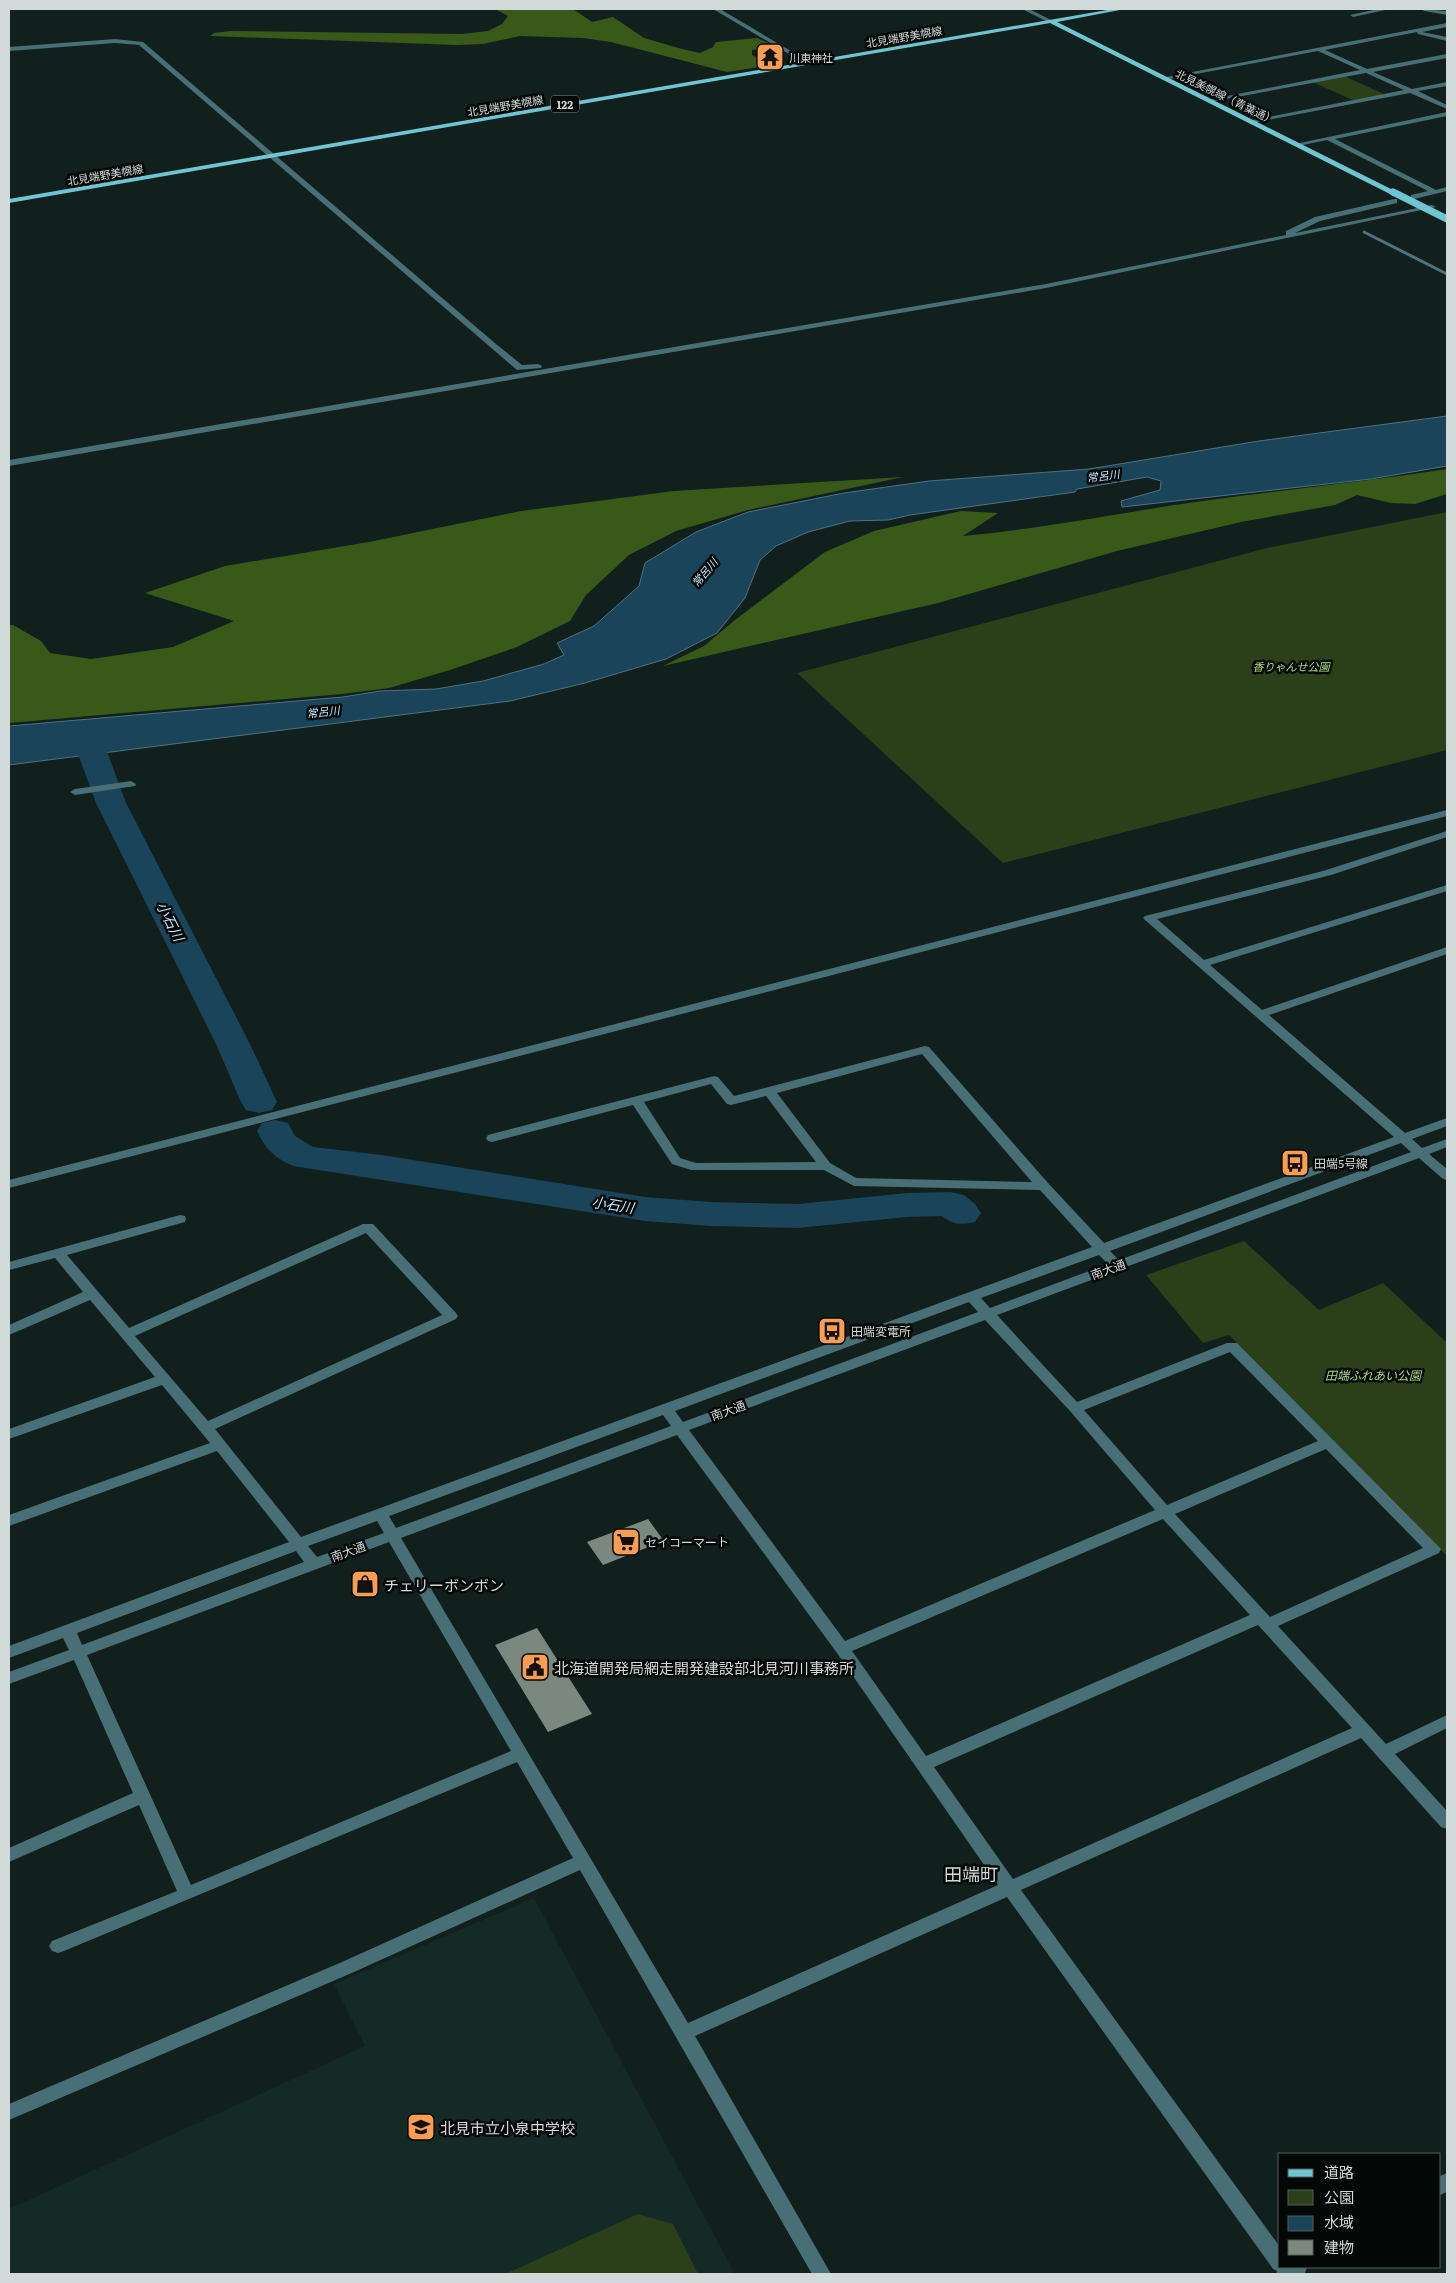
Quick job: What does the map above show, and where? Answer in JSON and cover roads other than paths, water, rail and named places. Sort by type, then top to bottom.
[{"type":"main road","name":"北見端野美幌線","points":[[9,200],[1122,9]]},
{"type":"main road","name":"北見美幌線（青葉通）","points":[[1050,21],[1447,220]]},
{"type":"street","points":[[716,9],[808,63]]},
{"type":"street","points":[[1025,9],[1050,21]]},
{"type":"street","points":[[1354,15],[1387,9]]},
{"type":"street","points":[[1424,9],[1447,13]]},
{"type":"street","points":[[1164,78],[1447,25]]},
{"type":"street","points":[[1416,32],[1447,38]]},
{"type":"street","points":[[9,49],[115,41],[140,43],[196,88],[270,155],[520,368],[614,357],[628,358]]},
{"type":"street","points":[[1320,50],[1447,107]]},
{"type":"street","points":[[1210,100],[1447,56]]},
{"type":"street","points":[[1252,121],[1447,84]]},
{"type":"street","points":[[1298,144],[1447,114]]},
{"type":"street","points":[[1328,138],[1435,192]]},
{"type":"street","points":[[1414,197],[1447,189]]},
{"type":"street","points":[[1277,240],[1318,219],[1394,202]]},
{"type":"street","points":[[9,463],[1036,288],[1432,207]]},
{"type":"street","points":[[75,792],[131,784]]},
{"type":"street","points":[[9,1184],[1447,813]]},
{"type":"street","points":[[1447,834],[1327,873],[1149,918],[1447,1176]]},
{"type":"street","points":[[1202,964],[1447,888]]},
{"type":"street","points":[[1260,1014],[1447,950]]},
{"type":"street","points":[[492,1138],[714,1080],[731,1101],[925,1050],[1043,1186],[1117,1266]]},
{"type":"street","points":[[769,1091],[826,1166],[854,1182],[1043,1186]]},
{"type":"street","points":[[636,1100],[676,1161],[695,1167],[826,1166]]},
{"type":"street","name":"南大通","points":[[9,1652],[1447,1122]]},
{"type":"street","name":"南大通","points":[[9,1678],[1447,1142]]},
{"type":"street","points":[[9,1266],[180,1219]]},
{"type":"street","points":[[127,1334],[368,1227],[450,1316],[205,1428]]},
{"type":"street","points":[[58,1253],[220,1445],[314,1564]]},
{"type":"street","points":[[9,1330],[93,1293]]},
{"type":"street","points":[[972,1297],[1075,1408],[1166,1513],[1447,1822]]},
{"type":"street","points":[[922,1765],[1434,1549],[1327,1444],[1232,1346],[1075,1408]]},
{"type":"street","points":[[9,1434],[165,1380]]},
{"type":"street","points":[[666,1409],[842,1649],[1009,1887],[1278,2258]]},
{"type":"street","points":[[842,1649],[1327,1444]]},
{"type":"street","points":[[9,1521],[220,1445]]},
{"type":"street","points":[[380,1514],[582,1862],[684,2033],[822,2274]]},
{"type":"street","points":[[68,1631],[187,1894]]},
{"type":"street","points":[[1384,1752],[1447,1721]]},
{"type":"street","points":[[684,2033],[1364,1730]]},
{"type":"street","points":[[58,1946],[520,1754]]},
{"type":"street","points":[[9,1855],[142,1796]]},
{"type":"street","points":[[9,2112],[348,1967],[582,1862]]},
{"type":"water","name":"常呂川","points":[[1447,416],[1447,466],[1371,479],[1122,507],[1121,501],[1160,490],[1161,481],[1147,477],[1077,489],[1075,492],[910,515],[888,520],[850,521],[808,532],[776,546],[760,560],[745,598],[717,633],[666,659],[585,683],[510,701],[9,765],[9,726],[343,697],[380,691],[436,689],[483,681],[544,664],[564,655],[557,643],[594,626],[639,586],[645,563],[696,532],[748,512],[844,493],[929,481],[1089,469],[1259,441]]},
{"type":"waterway","points":[[1364,232],[1447,274]]},
{"type":"waterway","name":"小石川","points":[[87,738],[111,803],[233,1044],[259,1102]]},
{"type":"waterway","name":"小石川","points":[[275,1131],[280,1142],[291,1151],[306,1158],[382,1167],[645,1209],[711,1214],[798,1216],[907,1205],[951,1204],[962,1213]]},
{"type":"place","name":"川東神社","points":[[770,57]]},
{"type":"place","name":"田端5号線","points":[[1295,1163]]},
{"type":"place","name":"田端変電所","points":[[832,1331]]},
{"type":"place","name":"セイコーマート","points":[[626,1542]]},
{"type":"place","name":"チェリーボンボン","points":[[365,1584]]},
{"type":"place","name":"北海道開発局網走開発建設部北見河川事務所","points":[[535,1667]]},
{"type":"place","name":"北見市立小泉中学校","points":[[421,2127]]},
{"type":"district","name":"田端町","points":[[971,1873]]},
{"type":"park label","name":"香りゃんせ公園","points":[[1291,666]]},
{"type":"park label","name":"田端ふれあい公園","points":[[1373,1375]]}]
